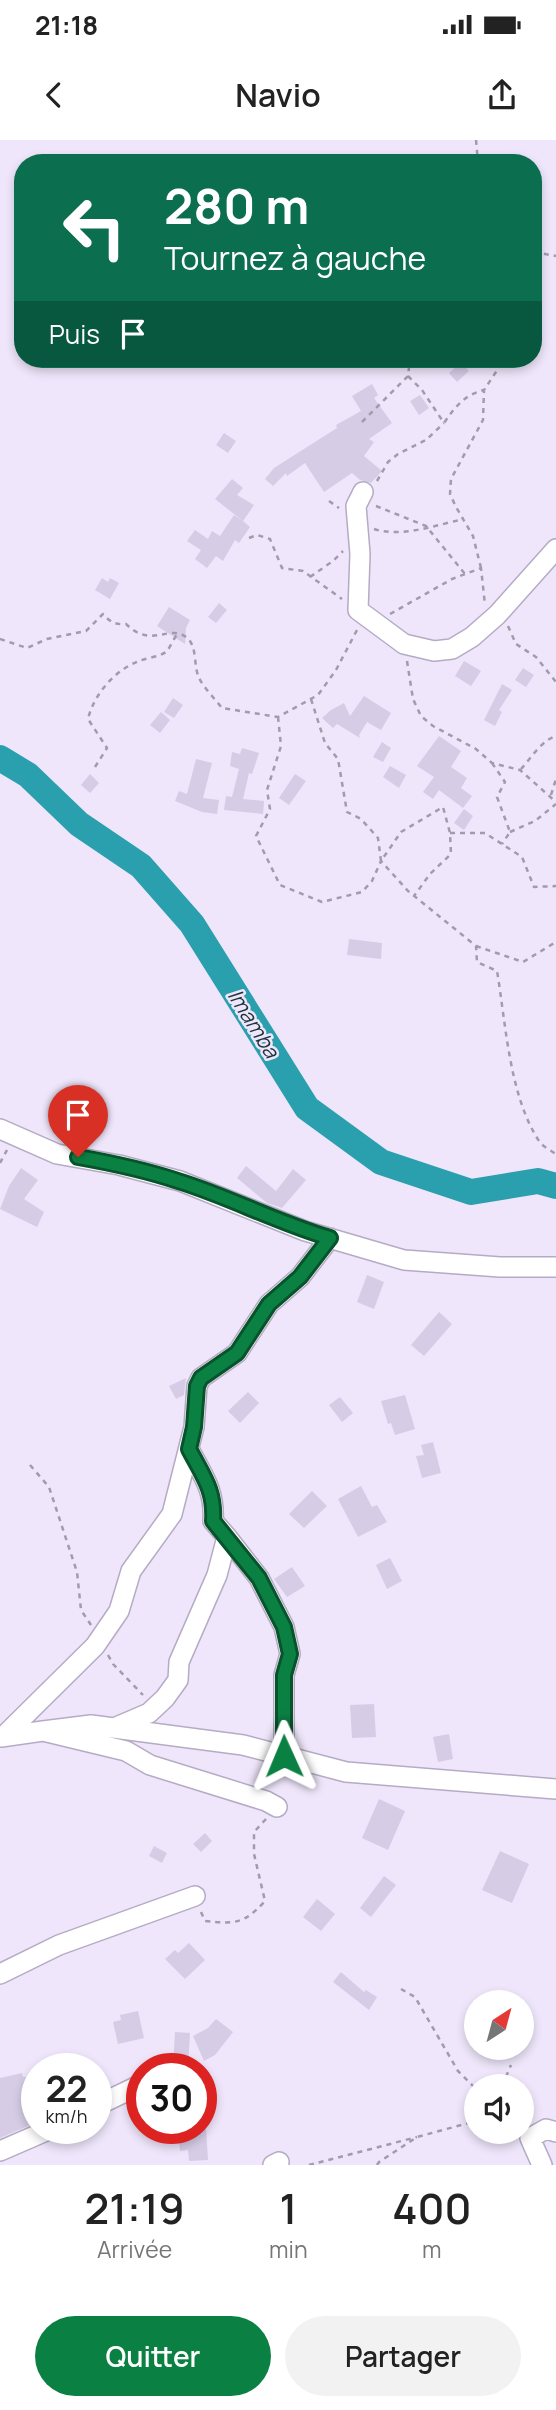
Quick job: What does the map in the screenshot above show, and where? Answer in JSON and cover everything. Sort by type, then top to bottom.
[{"type":"street","points":[[362,496],[356,506],[366,616],[404,644],[434,651],[452,649],[472,637],[497,615],[556,549]]},
{"type":"street","points":[[0,1129],[57,1154],[119,1164],[180,1181],[305,1231],[404,1260],[500,1267],[556,1267]]},
{"type":"street","points":[[2,1737],[99,1640],[119,1611],[131,1571],[172,1514],[194,1427],[197,1386],[201,1378],[237,1353],[269,1304],[300,1277],[330,1238]]},
{"type":"street","points":[[189,1449],[214,1503],[213,1521],[259,1578],[284,1627],[290,1654],[284,1675],[284,1756]]},
{"type":"street","points":[[113,1728],[149,1713],[178,1680],[179,1662],[218,1575],[227,1537]]},
{"type":"street","points":[[2,1737],[91,1725],[243,1745],[346,1772],[556,1789]]},
{"type":"street","points":[[43,1731],[126,1751],[150,1765],[266,1801],[277,1807]]},
{"type":"street","points":[[0,1974],[59,1945],[195,1896]]},
{"type":"street","points":[[542,2165],[530,2138],[546,2129],[556,2132]]},
{"type":"street","points":[[0,2151],[21,2142]]},
{"type":"path","points":[[362,422],[408,376],[409,368]]},
{"type":"path","points":[[499,368],[484,390],[483,420],[451,479],[450,494],[473,536],[481,568],[485,607],[507,624],[516,644],[536,657],[556,682]]},
{"type":"path","points":[[408,376],[422,390],[444,423]]},
{"type":"path","points":[[466,574],[425,526],[362,496],[384,472],[388,462],[426,440],[444,423],[459,402],[484,390]]},
{"type":"path","points":[[329,501],[359,530],[404,531],[464,519]]},
{"type":"path","points":[[310,577],[333,561],[359,530]]},
{"type":"path","points":[[249,538],[257,535],[270,539],[282,568],[303,571],[366,616]]},
{"type":"path","points":[[0,639],[27,648],[47,639],[86,631],[103,614],[110,622],[126,624],[141,636],[156,637],[178,633],[188,638],[193,646],[199,677],[222,708],[278,716],[318,695],[336,670],[366,616],[481,568]]},
{"type":"path","points":[[95,767],[107,748],[88,719],[92,705],[107,684],[122,670],[136,662],[165,653],[178,633]]},
{"type":"path","points":[[404,644],[412,699],[421,716],[433,726],[475,749],[492,763],[505,782],[498,797],[510,832]]},
{"type":"path","points":[[311,699],[325,743],[338,759],[347,812],[361,819],[378,838],[380,861],[414,896],[476,946],[523,961],[556,942]]},
{"type":"path","points":[[278,716],[281,746],[267,790],[270,809],[256,836],[280,886],[322,902],[362,892],[372,881],[380,861],[401,832],[443,807],[450,833],[451,854],[430,874],[414,896]]},
{"type":"path","points":[[520,770],[537,750],[551,737],[556,736]]},
{"type":"path","points":[[492,763],[520,770],[551,795],[556,803],[535,821],[510,832],[501,845]]},
{"type":"path","points":[[551,795],[556,779]]},
{"type":"path","points":[[450,833],[485,833],[522,857],[534,887],[556,886]]},
{"type":"path","points":[[476,946],[477,962],[498,971],[515,1077],[524,1111],[540,1143],[556,1154]]},
{"type":"path","points":[[30,1465],[49,1487],[77,1572],[81,1610],[113,1664],[155,1708]]},
{"type":"path","points":[[195,1896],[205,1921],[228,1923],[250,1918],[265,1901],[254,1854],[254,1832],[277,1807]]},
{"type":"path","points":[[401,1989],[415,1997],[464,2077]]},
{"type":"path","points":[[508,2074],[512,2065]]},
{"type":"path","points":[[309,2165],[464,2124]]},
{"type":"path","points":[[377,2165],[417,2137]]},
{"type":"building","points":[[454,368],[466,368],[469,371],[457,382],[449,373]]},
{"type":"building","points":[[372,384],[378,395],[374,398],[392,423],[369,439],[374,442],[364,456],[382,471],[371,483],[360,480],[352,473],[324,492],[305,463],[287,476],[286,473],[273,486],[265,479],[274,468],[361,411],[352,396]]},
{"type":"building","points":[[420,395],[429,408],[419,415],[410,401]]},
{"type":"building","points":[[224,433],[236,441],[228,453],[216,445]]},
{"type":"building","points":[[232,479],[243,488],[237,495],[254,505],[243,521],[215,499]]},
{"type":"building","points":[[234,515],[250,527],[239,543],[235,540],[223,561],[216,556],[207,568],[195,559],[201,550],[187,541],[195,530],[208,539],[212,531],[220,536]]},
{"type":"building","points":[[102,578],[108,582],[110,578],[119,583],[110,599],[95,590]]},
{"type":"building","points":[[219,603],[227,610],[216,623],[208,617]]},
{"type":"building","points":[[169,607],[190,620],[186,628],[185,644],[157,626]]},
{"type":"building","points":[[464,661],[481,671],[471,686],[455,676]]},
{"type":"building","points":[[523,668],[534,675],[526,687],[515,680]]},
{"type":"building","points":[[502,684],[512,690],[499,710],[502,712],[495,726],[484,720]]},
{"type":"building","points":[[364,696],[391,713],[381,730],[367,722],[359,735],[360,738],[337,724],[333,728],[322,718],[344,703],[350,716]]},
{"type":"building","points":[[173,698],[183,705],[174,718],[164,712]]},
{"type":"building","points":[[161,712],[170,720],[160,733],[150,725]]},
{"type":"building","points":[[439,736],[461,751],[451,767],[467,778],[461,788],[472,796],[463,808],[439,790],[433,799],[423,792],[434,777],[417,766]]},
{"type":"building","points":[[382,742],[391,748],[383,762],[373,757]]},
{"type":"building","points":[[242,748],[259,753],[252,774],[249,773],[243,799],[264,801],[263,814],[224,810],[226,796],[232,797],[239,769],[230,766],[232,752],[240,754]]},
{"type":"building","points":[[196,759],[212,763],[203,798],[219,800],[217,814],[202,812],[175,801],[179,791],[187,794]]},
{"type":"building","points":[[390,766],[406,775],[399,788],[383,777]]},
{"type":"building","points":[[90,774],[99,783],[90,793],[81,785]]},
{"type":"building","points":[[295,774],[306,781],[289,805],[279,798]]},
{"type":"building","points":[[464,809],[473,816],[464,830],[454,823]]},
{"type":"building","points":[[349,939],[382,943],[381,959],[347,955]]},
{"type":"building","points":[[246,1166],[276,1191],[293,1169],[306,1180],[282,1208],[267,1203],[237,1178]]},
{"type":"building","points":[[21,1168],[38,1180],[24,1199],[44,1212],[37,1227],[0,1209],[9,1186]]},
{"type":"building","points":[[367,1275],[384,1282],[374,1309],[357,1302]]},
{"type":"building","points":[[439,1312],[452,1324],[424,1356],[411,1345]]},
{"type":"building","points":[[186,1378],[184,1395],[176,1399],[169,1386]]},
{"type":"building","points":[[248,1392],[259,1403],[240,1423],[228,1411]]},
{"type":"building","points":[[405,1395],[415,1429],[395,1435],[391,1423],[388,1424],[381,1401]]},
{"type":"building","points":[[340,1397],[353,1413],[342,1422],[329,1405]]},
{"type":"building","points":[[433,1442],[441,1473],[422,1478],[416,1456],[424,1455],[421,1445]]},
{"type":"building","points":[[361,1486],[372,1507],[377,1505],[387,1522],[358,1537],[338,1499]]},
{"type":"building","points":[[312,1491],[327,1506],[304,1528],[289,1514]]},
{"type":"building","points":[[390,1558],[402,1581],[387,1589],[376,1565]]},
{"type":"building","points":[[292,1567],[305,1586],[287,1597],[274,1579]]},
{"type":"building","points":[[374,1704],[376,1737],[352,1738],[350,1705]]},
{"type":"building","points":[[449,1734],[453,1759],[438,1762],[433,1737]]},
{"type":"building","points":[[379,1799],[405,1811],[388,1850],[362,1838]]},
{"type":"building","points":[[205,1833],[212,1841],[201,1852],[193,1844]]},
{"type":"building","points":[[154,1846],[167,1853],[162,1863],[149,1856]]},
{"type":"building","points":[[500,1851],[529,1864],[512,1903],[482,1890]]},
{"type":"building","points":[[384,1876],[396,1885],[371,1917],[360,1908]]},
{"type":"building","points":[[317,1899],[335,1914],[321,1931],[303,1917]]},
{"type":"building","points":[[189,1943],[205,1960],[185,1979],[165,1959],[175,1950],[178,1953]]},
{"type":"building","points":[[341,1972],[364,1992],[366,1990],[377,1997],[369,2010],[333,1982]]},
{"type":"building","points":[[138,2011],[144,2038],[118,2044],[113,2022],[121,2020],[120,2015]]},
{"type":"building","points":[[216,2019],[233,2032],[217,2053],[200,2053],[193,2036],[208,2028]]},
{"type":"building","points":[[175,2032],[190,2033],[189,2053],[174,2053]]},
{"type":"building","points":[[21,2073],[21,2129],[0,2138],[0,2078]]},
{"type":"building","points":[[179,2144],[207,2144],[208,2160],[189,2161],[188,2150],[180,2151]]},
{"type":"waterway","name":"Imamba","points":[[0,758],[28,775],[79,824],[141,866],[192,924],[307,1108],[381,1162],[471,1192],[538,1181],[556,1186]]},
{"type":"route","points":[[78,1157],[119,1164],[180,1181],[305,1231],[330,1238],[300,1277],[269,1304],[237,1353],[201,1378],[197,1386],[194,1427],[189,1449],[209,1486],[214,1503],[213,1521],[259,1578],[284,1627],[290,1654],[284,1675],[282,1701],[284,1756]]}]
